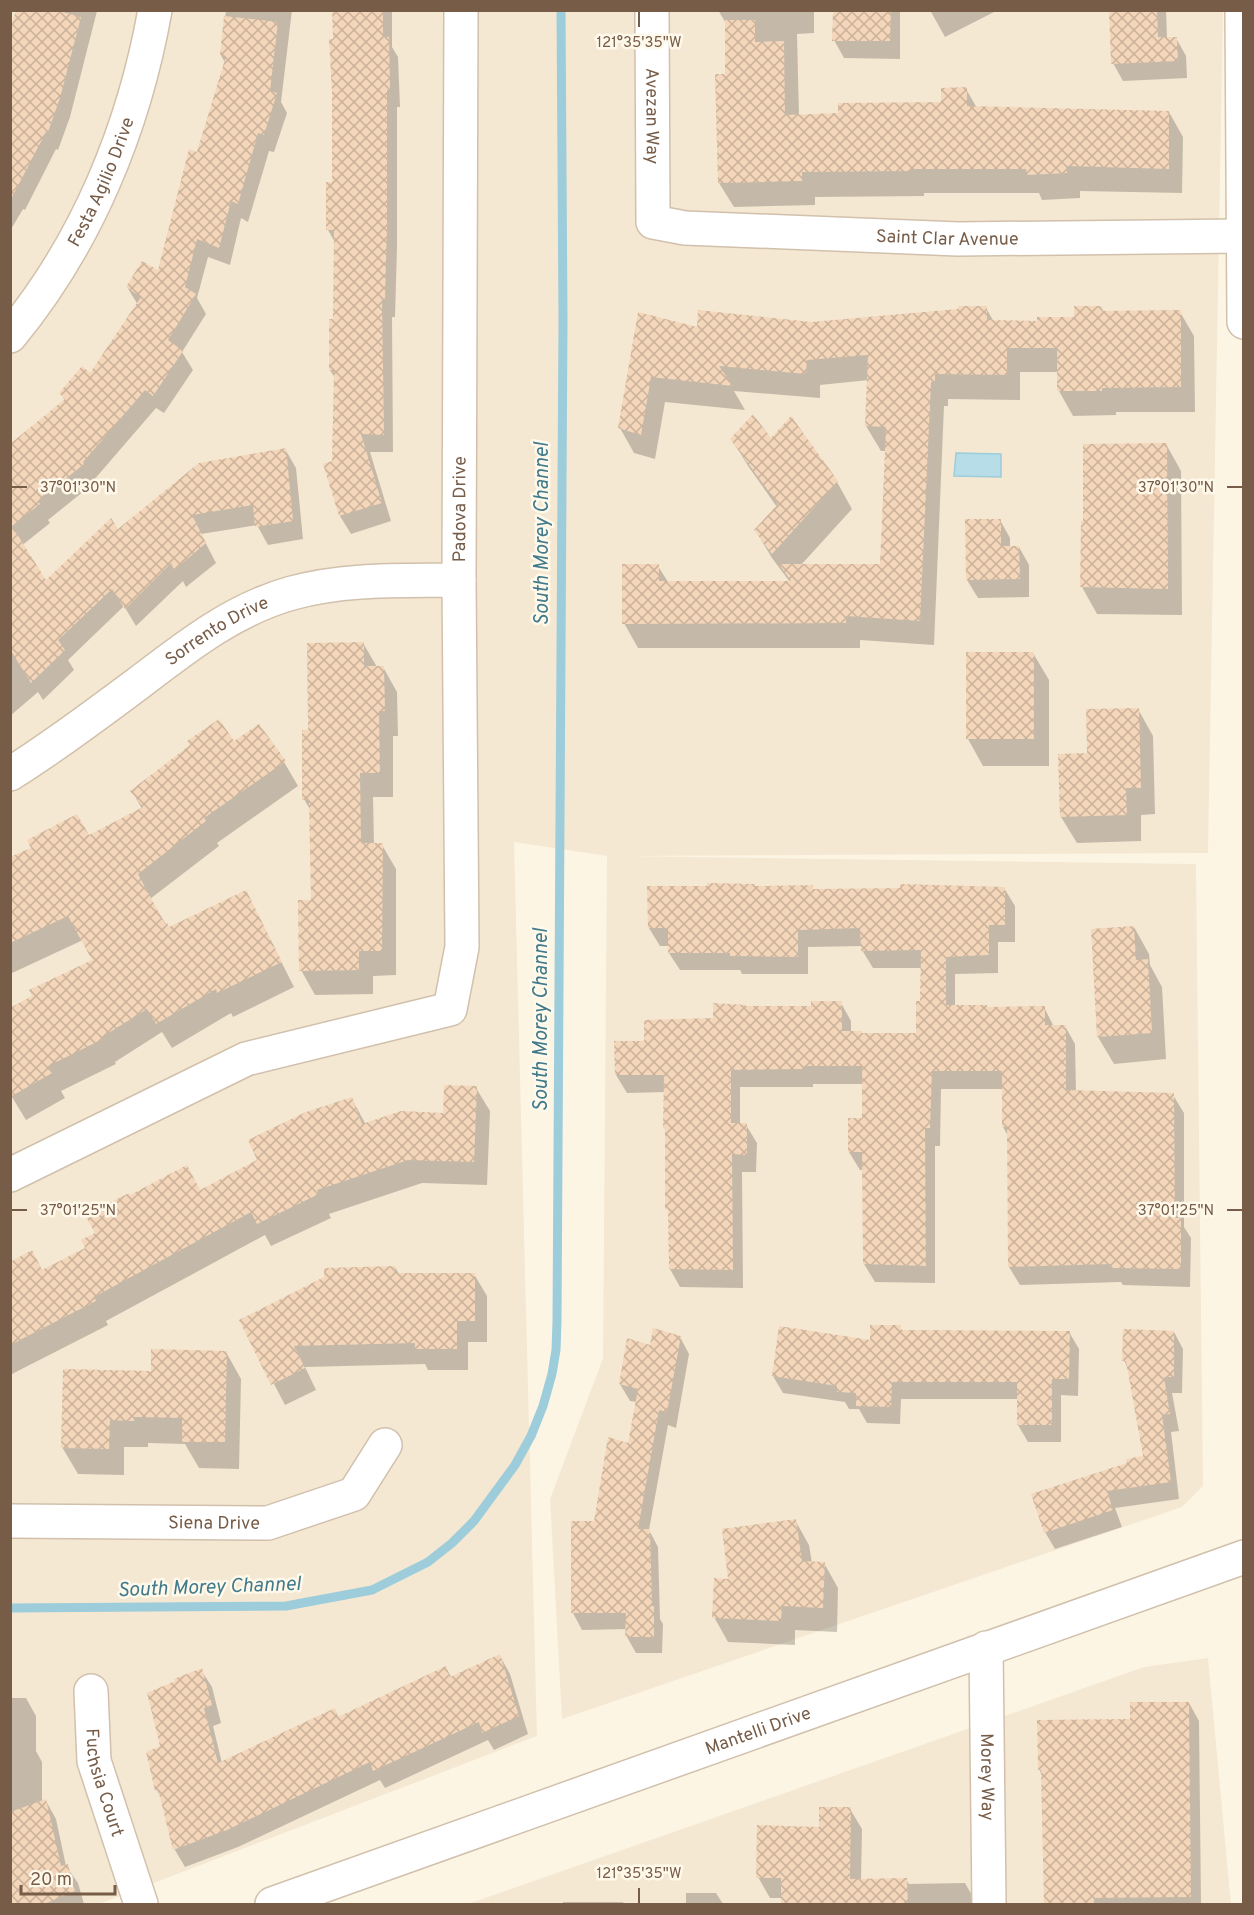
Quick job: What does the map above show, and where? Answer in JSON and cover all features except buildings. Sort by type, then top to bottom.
[{"type":"street","name":"Festa Agilio Drive","points":[[10,336],[28,314],[69,251],[110,171],[136,96],[155,10]]},
{"type":"street","name":"Padova Drive","points":[[10,1175],[246,1059],[450,1009],[462,947],[459,580],[461,10]]},
{"type":"street","name":"Avezan Way","points":[[652,10],[653,222]]},
{"type":"street","points":[[1242,10],[1244,322]]},
{"type":"street","name":"Saint Clar Avenue","points":[[653,222],[685,228],[958,239],[1242,236]]},
{"type":"street","name":"Sorrento Drive","points":[[10,774],[49,750],[201,635],[244,611],[291,593],[339,583],[459,580]]},
{"type":"street","name":"Siena Drive","points":[[10,1521],[268,1523],[354,1494],[385,1445]]},
{"type":"street","name":"Mantelli Drive","points":[[272,1905],[1244,1557]]},
{"type":"street","name":"Morey Way","points":[[986,1648],[989,1905]]},
{"type":"street","name":"Fuchsia Court","points":[[91,1691],[94,1761],[141,1905]]},
{"type":"shaded area","points":[[11,11],[1223,11],[1208,853],[626,856],[1196,864],[1203,1486],[1182,1507],[562,1719],[550,1499],[603,1358],[607,856],[514,842],[537,1736],[99,1904],[11,1904]]},
{"type":"shaded area","points":[[1208,1658],[1231,1904],[468,1904],[1144,1667]]},
{"type":"water","points":[[956,453],[1001,454],[1001,477],[954,476]]},
{"type":"waterway","name":"South Morey Channel","points":[[10,1608],[286,1606],[372,1590],[428,1562],[474,1521],[515,1465],[531,1436],[543,1406],[556,1350],[557,1321],[563,320],[561,10]]}]
